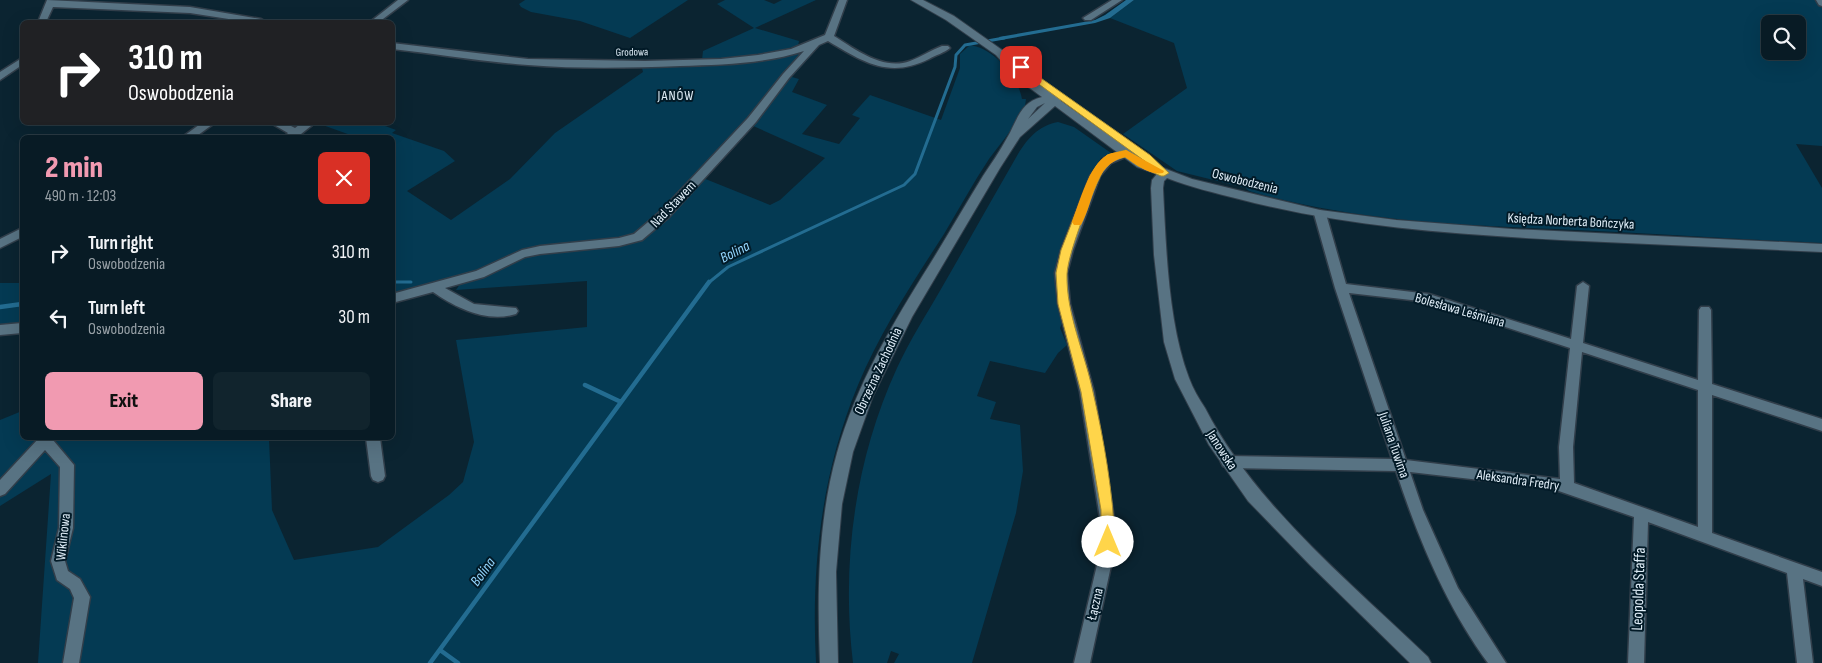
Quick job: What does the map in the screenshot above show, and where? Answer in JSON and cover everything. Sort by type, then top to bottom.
[{"type":"street","points":[[377,20],[404,0]]},
{"type":"street","points":[[843,0],[829,37],[871,61],[893,67],[913,63],[945,48]]},
{"type":"street","name":"Oswobodzenia","points":[[916,0],[950,18],[974,35],[1052,94],[1081,120],[1141,164],[1188,182],[1320,214]]},
{"type":"street","points":[[1098,0],[1107,6]]},
{"type":"street","points":[[1088,18],[1118,0]]},
{"type":"street","points":[[43,20],[51,2],[190,10],[249,20]]},
{"type":"street","name":"Grodowa","points":[[395,46],[526,62],[632,65],[736,61],[765,57],[814,45],[829,37]]},
{"type":"street","name":"Nad Stawem","points":[[395,298],[480,274],[522,254],[540,250],[619,242],[638,237],[665,214],[752,120],[786,76],[814,45]]},
{"type":"street","name":"Oswobodzenia","points":[[997,52],[1020,76],[1028,91],[1028,108]]},
{"type":"street","points":[[0,77],[20,62]]},
{"type":"street","name":"Oswobodzenia","points":[[1020,76],[1075,106],[1146,157],[1164,173]]},
{"type":"street","points":[[1028,108],[1037,101],[1052,94]]},
{"type":"street","name":"Obrzeżna Zachodnia","points":[[1014,137],[1052,104],[1052,94]]},
{"type":"street","name":"Obrzeżna Zachodnia","points":[[829,663],[827,601],[828,558],[832,521],[838,482],[858,414],[869,384],[900,324],[1014,137],[1028,108]]},
{"type":"street","name":"Obrzeżna Zachodnia","points":[[1031,123],[1058,115],[1081,120]]},
{"type":"street","points":[[193,135],[206,125]]},
{"type":"street","points":[[278,125],[292,135],[307,125]]},
{"type":"street","name":"Łączna","points":[[1082,663],[1107,552],[1109,531],[1087,392],[1064,304],[1062,273],[1067,250],[1095,176],[1101,165],[1110,157],[1126,153]]},
{"type":"street","name":"Janowska","points":[[1164,173],[1158,180],[1156,188],[1160,255],[1171,342],[1182,378],[1214,441],[1254,496],[1316,560],[1422,663]]},
{"type":"street","name":"Księdza Norberta Bończyka","points":[[1320,214],[1396,224],[1512,233],[1822,248]]},
{"type":"street","name":"Juliana Tuwima","points":[[1320,214],[1341,288],[1416,510],[1454,593],[1481,640],[1498,663]]},
{"type":"street","points":[[0,244],[20,233]]},
{"type":"street","points":[[1568,486],[1566,447],[1575,346],[1583,286]]},
{"type":"street","points":[[435,287],[450,299],[469,308],[492,313],[512,311]]},
{"type":"street","name":"Bolesława Leśmiana","points":[[1341,288],[1430,298],[1706,389],[1822,425]]},
{"type":"street","points":[[1705,310],[1705,537]]},
{"type":"street","points":[[0,330],[20,328]]},
{"type":"street","points":[[0,490],[45,440]]},
{"type":"street","name":"Wiklinowa","points":[[47,440],[66,465],[66,528],[58,561],[62,575],[75,584],[82,598],[71,663]]},
{"type":"street","points":[[373,440],[378,476]]},
{"type":"street","name":"Aleksandra Fredry","points":[[1228,462],[1402,466],[1550,482],[1568,486],[1822,579]]},
{"type":"street","name":"Leopolda Staffa","points":[[1636,663],[1642,514]]},
{"type":"street","points":[[1794,569],[1805,663]]},
{"type":"shaded area","points":[[525,0],[688,0],[630,38],[580,21],[531,12],[519,4]]},
{"type":"shaded area","points":[[725,0],[764,0],[774,4],[782,0],[816,0],[755,28],[799,41],[798,46],[763,55],[702,60],[703,51],[754,28],[717,4]]},
{"type":"shaded area","points":[[1126,0],[1134,0],[1110,18],[1095,23],[1001,40],[999,37],[1095,20]]},
{"type":"shaded area","points":[[1134,0],[1816,0],[1822,8],[1822,146],[1796,144],[1822,188],[1822,243],[1441,223],[1363,215],[1287,201],[1249,191],[1246,188],[1177,171],[1123,134],[1187,88],[1174,43],[1110,18]]},
{"type":"shaded area","points":[[970,45],[987,51],[996,57],[1010,73],[1020,90],[1022,99],[1026,99],[1025,106],[1013,127],[983,168],[876,346],[845,419],[827,487],[821,522],[815,592],[816,663],[38,663],[51,474],[0,506],[0,420],[20,412],[20,440],[269,440],[272,510],[294,560],[378,547],[449,495],[463,482],[474,442],[456,340],[587,327],[587,281],[456,290],[466,275],[395,302],[395,135],[350,135],[323,125],[382,125],[396,130],[392,133],[444,151],[455,161],[407,191],[451,220],[510,179],[555,133],[643,72],[642,68],[757,62],[807,49],[815,51],[792,77],[799,79],[792,92],[827,105],[802,134],[839,144],[860,118],[852,115],[870,95],[941,120],[960,68],[960,54]],"holes":[[[751,125],[825,158],[780,200],[770,205],[703,178]]]},
{"type":"shaded area","points":[[1058,122],[1074,127],[1111,153],[1101,158],[1094,170],[1067,239],[1063,321],[1060,328],[1067,345],[1058,353],[1045,373],[990,361],[977,396],[996,402],[990,419],[1020,425],[1023,471],[1016,513],[972,663],[894,663],[899,654],[891,651],[887,663],[853,663],[849,588],[855,512],[861,475],[883,403],[907,348],[1018,154],[1039,130]]},
{"type":"shaded area","points":[[0,283],[20,283],[20,335],[0,334]]},
{"type":"waterway","name":"Bolina","points":[[708,283],[728,267],[904,185],[915,174],[955,67],[956,55],[965,45],[1004,38]]},
{"type":"waterway","points":[[395,282],[411,282]]},
{"type":"waterway","name":"Bolina","points":[[430,663],[708,283]]},
{"type":"waterway","points":[[0,307],[20,304]]},
{"type":"waterway","points":[[585,385],[621,402]]},
{"type":"waterway","points":[[440,650],[458,663]]},
{"type":"slow traffic","points":[[1078,222],[1095,176],[1101,165],[1110,157],[1126,153],[1141,164],[1159,171]]},
{"type":"district","name":"JANÓW","points":[[676,95]]},
{"type":"route","points":[[1021,67],[1146,157],[1164,173],[1141,164],[1126,153],[1110,157],[1101,165],[1067,250],[1062,273],[1064,304],[1087,392],[1107,510],[1108,542]]}]
